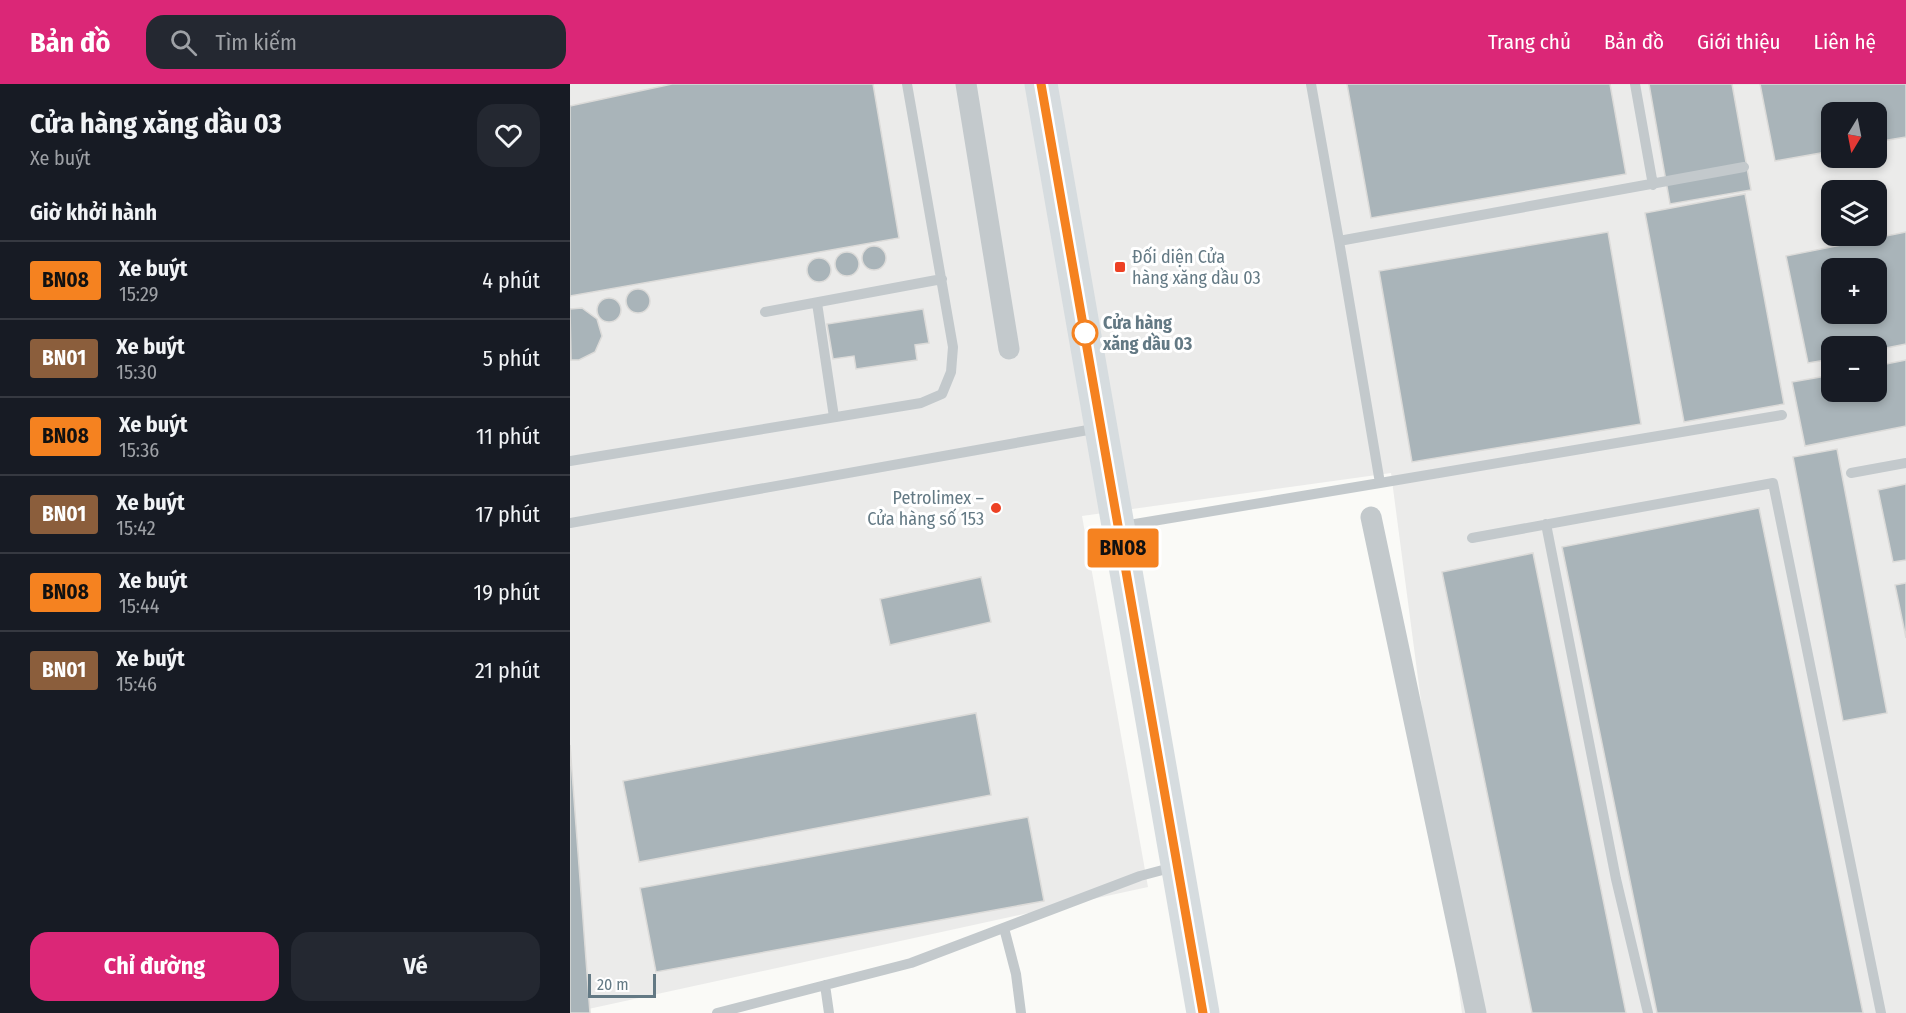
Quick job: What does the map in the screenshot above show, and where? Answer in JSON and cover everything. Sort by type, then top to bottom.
[{"type":"highway","points":[[1041,84],[1203,1013]]},
{"type":"street","points":[[966,84],[1009,349]]},
{"type":"street","points":[[1371,517],[1476,1013]]},
{"type":"lane","points":[[570,461],[921,403],[942,394],[951,372],[953,347],[907,84]]},
{"type":"lane","points":[[1311,84],[1380,483]]},
{"type":"lane","points":[[1635,84],[1653,185]]},
{"type":"lane","points":[[1339,241],[1744,167]]},
{"type":"lane","points":[[765,312],[942,279]]},
{"type":"lane","points":[[816,303],[834,417]]},
{"type":"lane","points":[[1119,526],[1782,416]]},
{"type":"lane","points":[[570,523],[1102,428]]},
{"type":"lane","points":[[1851,472],[1906,463]]},
{"type":"lane","points":[[1472,538],[1773,483],[1881,1013]]},
{"type":"lane","points":[[1546,524],[1616,879],[1648,1013]]},
{"type":"lane","points":[[717,1013],[911,963],[1140,876],[1178,867]]},
{"type":"lane","points":[[1004,928],[1016,974],[1021,1013]]},
{"type":"lane","points":[[825,985],[829,1013]]},
{"type":"shaded area","points":[[570,84],[1906,84],[1906,1013],[1462,1013],[1391,473],[1082,516],[1148,887],[570,1013]]},
{"type":"building","points":[[672,84],[873,84],[899,238],[570,296],[570,106]]},
{"type":"building","points":[[1347,84],[1610,84],[1626,174],[1371,218]]},
{"type":"building","points":[[1649,84],[1732,84],[1751,190],[1670,204]]},
{"type":"building","points":[[1760,84],[1906,84],[1906,137],[1887,140],[1887,102],[1821,102],[1821,153],[1775,161]]},
{"type":"building","points":[[1745,194],[1784,404],[1684,422],[1645,213]]},
{"type":"building","points":[[1608,232],[1641,424],[1412,462],[1379,271]]},
{"type":"building","points":[[1906,232],[1906,344],[1887,348],[1887,336],[1821,336],[1821,361],[1808,363],[1786,256],[1836,246],[1887,246],[1887,236]]},
{"type":"building","points":[[874,246],[879,247],[885,253],[885,263],[879,269],[874,270],[869,269],[863,263],[862,258],[863,253],[869,247]]},
{"type":"building","points":[[847,252],[852,253],[858,259],[858,269],[852,275],[847,276],[842,275],[836,269],[835,264],[836,259],[842,253]]},
{"type":"building","points":[[819,258],[824,259],[830,265],[830,275],[824,281],[819,282],[814,281],[808,275],[807,270],[808,265],[814,259]]},
{"type":"building","points":[[638,289],[643,290],[649,296],[649,306],[643,312],[638,313],[633,312],[627,306],[626,301],[627,296],[633,290]]},
{"type":"building","points":[[609,298],[614,299],[620,305],[620,315],[614,321],[609,322],[604,321],[598,315],[597,310],[598,305],[604,299]]},
{"type":"building","points":[[582,308],[597,319],[602,336],[595,352],[579,360],[571,360],[570,309]]},
{"type":"building","points":[[923,309],[929,343],[915,345],[917,360],[856,369],[854,356],[833,359],[827,324]]},
{"type":"building","points":[[1906,360],[1906,426],[1805,446],[1792,382],[1821,377],[1821,402],[1887,402],[1887,364]]},
{"type":"building","points":[[1837,449],[1887,713],[1843,721],[1793,457]]},
{"type":"building","points":[[1906,484],[1906,560],[1893,562],[1878,490]]},
{"type":"building","points":[[1759,508],[1863,1013],[1657,1013],[1562,547]]},
{"type":"building","points":[[1533,553],[1626,1013],[1532,1013],[1442,572]]},
{"type":"building","points":[[981,577],[991,622],[890,645],[880,599]]},
{"type":"building","points":[[1906,583],[1906,638],[1895,585]]},
{"type":"building","points":[[976,713],[991,795],[639,862],[623,781]]},
{"type":"building","points":[[570,745],[590,1013],[570,1013]]},
{"type":"building","points":[[1028,817],[1044,901],[656,972],[640,888]]},
{"type":"bus line","name":"BN08","points":[[1041,84],[1203,1013]]},
{"type":"place","name":"Đối diện Cửa hàng xăng dầu 03","points":[[1120,267]]},
{"type":"place","name":"Cửa hàng xăng dầu 03","points":[[1085,333]]},
{"type":"place","name":"Petrolimex – Cửa hàng số 153","points":[[996,508]]}]
